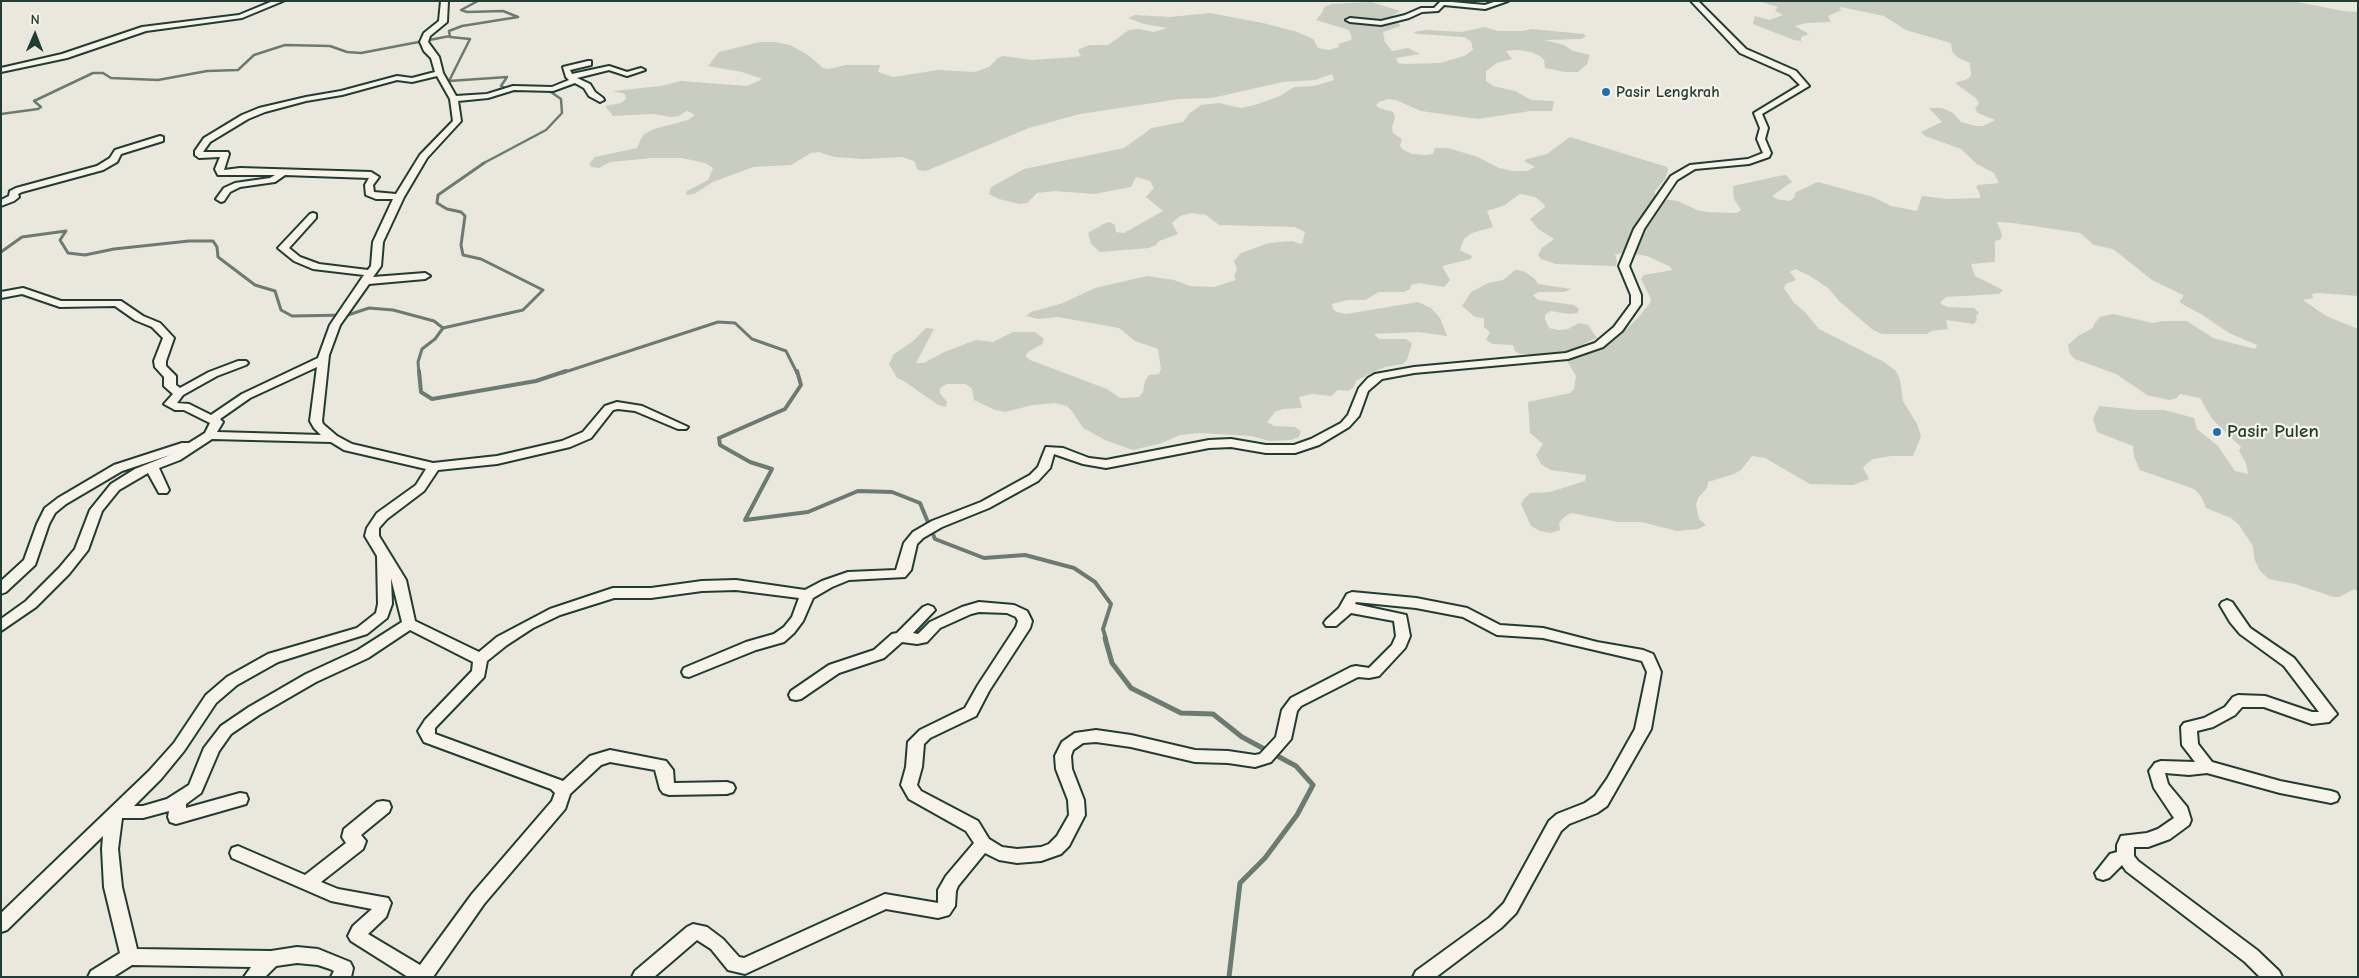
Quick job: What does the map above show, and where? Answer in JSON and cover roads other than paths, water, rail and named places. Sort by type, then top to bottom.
[{"type":"street","points":[[3,69],[64,56],[145,29],[240,17],[280,1]]},
{"type":"street","points":[[445,1],[443,6],[444,22],[425,40],[427,48],[435,57],[439,73],[454,99],[457,123],[426,152],[399,197],[378,242],[377,263],[332,332],[323,360],[316,421],[318,426],[333,439],[348,447],[433,467],[497,460],[566,444],[587,435],[609,408],[617,405],[638,408],[682,427]]},
{"type":"street","points":[[1350,20],[1381,23],[1407,17],[1421,10],[1436,10],[1442,4],[1485,6],[1505,1]]},
{"type":"street","points":[[563,791],[557,785],[429,738],[426,731],[430,724],[479,673],[480,659],[502,641],[555,612],[613,593],[651,593],[702,586],[736,585],[807,595],[827,584],[848,576],[902,573],[911,543],[920,533],[985,504],[1034,478],[1044,468],[1050,450],[1063,452],[1093,462],[1112,464],[1209,444],[1231,443],[1266,448],[1295,449],[1315,442],[1345,425],[1353,416],[1363,390],[1372,380],[1380,376],[1407,371],[1568,356],[1599,344],[1618,329],[1636,304],[1634,289],[1624,266],[1639,229],[1674,178],[1693,167],[1749,161],[1766,155],[1767,153],[1761,139],[1764,124],[1758,117],[1758,113],[1805,86],[1793,73],[1743,52],[1694,1]]},
{"type":"street","points":[[588,63],[567,68],[573,79],[587,86],[592,94],[600,100]]},
{"type":"street","points":[[454,99],[498,94],[511,89],[553,89],[573,79],[610,68],[619,73],[628,74],[641,70]]},
{"type":"street","points":[[399,197],[382,197],[369,193],[369,185],[375,177],[371,175],[285,172],[220,173],[219,169],[225,154],[200,156],[199,151],[208,140],[246,117],[262,110],[306,99],[342,94],[397,78],[412,80],[439,73]]},
{"type":"street","points":[[607,78],[619,73]]},
{"type":"street","points":[[1,203],[12,199],[13,193],[19,190],[100,168],[114,160],[118,152],[160,140]]},
{"type":"street","points":[[221,198],[227,190],[238,185],[272,180],[285,172]]},
{"type":"street","points":[[313,216],[283,248],[297,258],[317,266],[367,277],[425,276]]},
{"type":"street","points":[[1,295],[23,290],[60,304],[117,303],[138,318],[156,325],[169,336],[169,341],[160,361],[161,367],[170,376],[170,386],[179,393]]},
{"type":"street","points":[[213,419],[246,396],[323,360]]},
{"type":"street","points":[[1,626],[31,604],[64,571],[80,550],[96,510],[110,492],[126,479],[176,457],[209,435],[217,422],[185,406],[179,408],[170,404],[179,393],[213,374],[242,363]]},
{"type":"street","points":[[209,435],[333,439]]},
{"type":"street","points":[[1,589],[30,562],[43,524],[50,511],[62,501],[118,468],[160,453],[196,444]]},
{"type":"street","points":[[152,467],[163,490]]},
{"type":"street","points":[[433,467],[430,475],[420,488],[382,516],[374,525],[371,534],[399,580],[409,624],[480,659]]},
{"type":"street","points":[[1,926],[155,776],[179,747],[212,699],[232,680],[273,658],[356,633],[378,620],[385,604],[384,556]]},
{"type":"street","points":[[689,672],[751,646],[779,638],[798,618],[807,595]]},
{"type":"street","points":[[1331,623],[1345,611],[1350,599],[1353,597],[1406,602],[1467,613],[1494,629],[1543,633],[1597,647],[1642,655],[1648,658],[1654,672],[1643,729],[1601,801],[1592,808],[1563,819],[1555,826],[1510,908],[1495,923],[1422,977]]},
{"type":"street","points":[[2207,767],[2190,745],[2189,727],[2208,722],[2230,711],[2238,701],[2264,702],[2312,718],[2324,718],[2330,714],[2295,668],[2245,631],[2227,604]]},
{"type":"street","points":[[902,636],[921,638],[935,625],[950,616],[979,607],[1009,608],[1024,617],[1023,628],[983,689],[972,710],[966,716],[925,734],[916,742],[914,767],[909,785],[911,791],[972,826],[983,844],[999,853],[1017,856],[1041,854],[1060,845],[1074,821],[1078,809],[1063,756],[1072,742],[1080,737],[1096,736],[1131,741],[1195,756],[1228,756],[1255,761],[1268,755],[1283,739],[1290,710],[1296,702],[1354,672],[1374,672],[1398,648],[1403,636],[1402,618],[1346,607]]},
{"type":"street","points":[[796,695],[834,669],[879,654],[895,639],[902,636],[928,610]]},
{"type":"street","points":[[116,814],[143,812],[179,800],[194,789],[212,748],[226,730],[310,678],[363,654],[409,624]]},
{"type":"street","points":[[238,853],[336,896],[382,903],[380,912],[359,931],[357,936],[423,976],[478,899],[559,804],[563,791],[596,760],[610,756],[660,764],[665,770],[666,785],[669,789],[727,788]]},
{"type":"street","points":[[2273,977],[2251,956],[2132,866],[2126,856],[2125,844],[2127,841],[2148,840],[2164,834],[2182,820],[2181,811],[2160,784],[2156,771],[2159,768],[2189,769],[2207,767],[2280,787],[2331,797]]},
{"type":"street","points":[[179,800],[176,817],[240,799]]},
{"type":"street","points":[[307,884],[357,844],[358,841],[350,837],[350,835],[383,808]]},
{"type":"street","points":[[116,814],[110,849],[113,887],[130,958]]},
{"type":"street","points":[[641,977],[693,932],[701,932],[717,944],[734,964],[745,966],[885,901],[941,910],[946,906],[947,890],[952,881],[983,844]]},
{"type":"street","points":[[2103,873],[2116,859],[2126,856]]},
{"type":"street","points":[[97,977],[130,958],[271,959],[297,954],[318,957],[336,963],[344,968],[344,972],[340,977]]},
{"type":"street","points":[[253,977],[271,959]]},
{"type":"waterway","points":[[450,36],[449,31],[462,26],[518,17],[503,11],[467,12],[461,10],[478,1]]},
{"type":"waterway","points":[[1,114],[38,109],[41,107],[34,101],[93,73],[103,73],[111,78],[158,80],[207,71],[238,70],[254,55],[285,45],[330,46],[347,52],[361,53],[450,36]]},
{"type":"waterway","points":[[450,36],[470,39],[449,81],[507,77],[501,86],[509,90]]},
{"type":"waterway","points":[[482,164],[546,130],[562,113],[561,99],[548,90]]},
{"type":"waterway","points":[[443,328],[523,310],[543,290],[481,259],[463,255],[461,245],[465,216],[461,212],[447,209],[437,203],[438,195],[484,163]]},
{"type":"waterway","points":[[1,252],[22,237],[66,231],[60,240],[68,253],[85,255],[114,249],[189,241],[213,241],[217,247],[218,257],[255,285],[275,291],[281,310],[292,316],[348,315],[369,308],[393,310],[434,321],[443,328]]},
{"type":"waterway","points":[[562,373],[718,322],[735,323],[752,339],[786,351],[797,373]]},
{"type":"waterway","points":[[419,373],[418,362],[422,349],[435,339],[443,328]]},
{"type":"waterway","points":[[419,371],[421,392],[432,399],[536,381],[566,371]]},
{"type":"waterway","points":[[797,371],[801,385],[785,409],[719,438],[720,445],[750,462],[772,469],[745,520],[808,512],[858,491],[892,492],[920,503],[935,539],[984,558],[1025,555],[1074,568],[1095,582],[1111,604],[1103,629],[1106,639]]},
{"type":"waterway","points":[[1105,638],[1112,663],[1131,688],[1181,713],[1213,714],[1242,737],[1296,766],[1313,785],[1297,815],[1265,858],[1240,883],[1229,977]]},
{"type":"place","name":"Pasir Lengkrah","points":[[1606,92]]},
{"type":"place","name":"Pasir Pulen","points":[[2217,432]]}]
